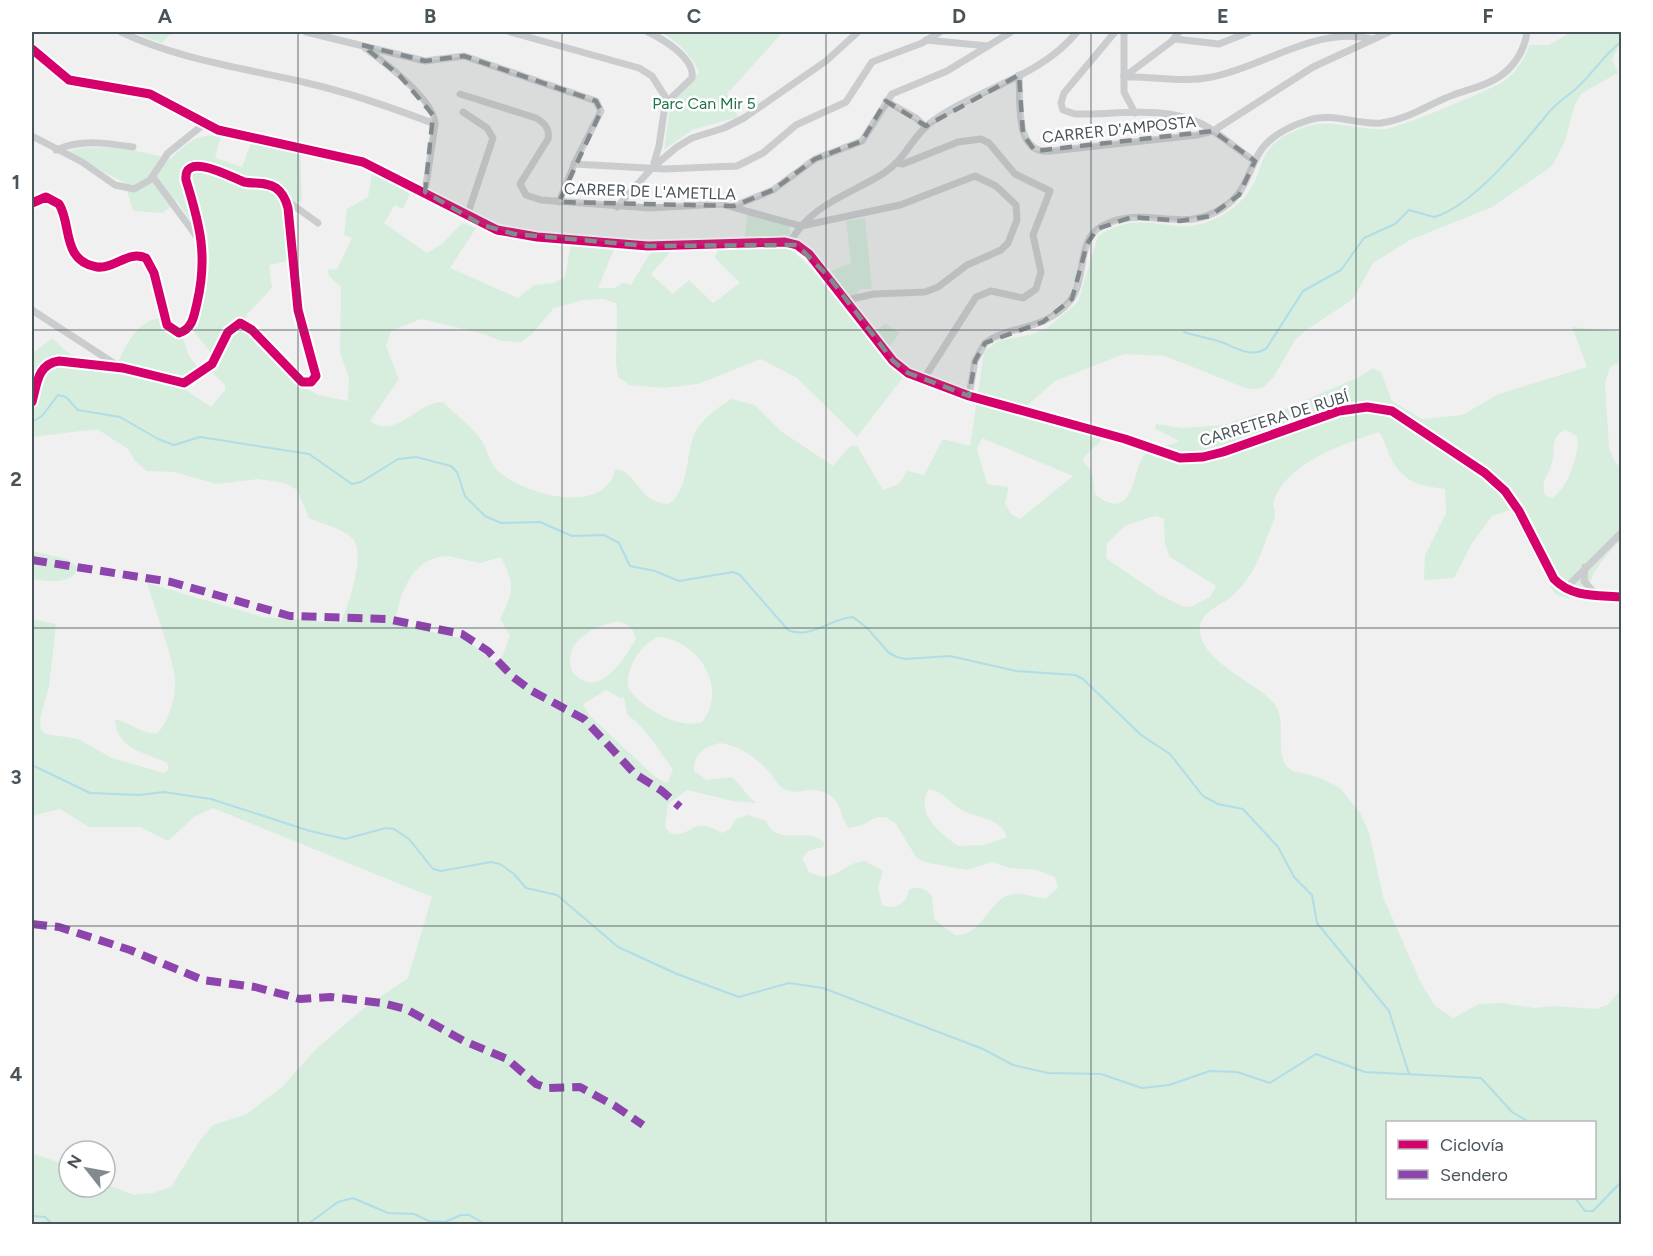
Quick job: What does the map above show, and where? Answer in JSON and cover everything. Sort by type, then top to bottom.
[{"type":"street","points":[[121,32],[153,45],[217,64],[353,95],[435,124]]},
{"type":"street","points":[[306,32],[425,61],[464,56],[596,101],[601,111],[574,164],[559,202]]},
{"type":"street","points":[[510,32],[639,68],[657,81],[664,92],[666,103],[658,155],[652,168]]},
{"type":"street","points":[[648,32],[669,44],[693,73],[692,78],[666,103]]},
{"type":"street","points":[[617,207],[652,168],[692,138],[724,128],[744,118],[826,61],[858,32]]},
{"type":"street","points":[[574,164],[683,169],[743,164],[763,153],[796,125],[846,102],[872,62],[940,32]]},
{"type":"street","points":[[734,206],[773,190],[815,159],[862,141],[874,126],[886,101],[895,92],[937,76],[1011,32]]},
{"type":"street","points":[[32,50],[69,80],[150,94],[204,124],[229,132],[347,158],[387,172],[490,228],[514,234],[627,244],[790,243],[801,226],[834,199],[880,176],[896,164],[926,127],[980,93],[1050,59],[1077,32]]},
{"type":"street","points":[[1115,32],[1064,93],[1061,107],[1064,111],[1075,114],[1173,114],[1197,122],[1213,131],[1255,161]]},
{"type":"street","points":[[1124,32],[1124,96],[1135,113]]},
{"type":"street","points":[[1124,77],[1177,35],[1219,44],[1249,32]]},
{"type":"street","points":[[1213,131],[1313,67],[1389,32]]},
{"type":"street","points":[[969,396],[975,361],[985,343],[1043,322],[1072,298],[1080,280],[1087,244],[1097,229],[1132,217],[1190,221],[1210,216],[1239,195],[1255,161],[1274,136],[1308,120],[1323,118],[1378,123],[1399,120],[1451,96],[1488,83],[1513,64],[1522,50],[1527,32]]},
{"type":"street","points":[[1124,77],[1208,78],[1316,42],[1350,37],[1372,39]]},
{"type":"street","points":[[926,40],[988,46]]},
{"type":"street","points":[[362,45],[400,76],[430,110],[435,124],[425,192]]},
{"type":"street","name":"CARRER D'AMPOSTA","points":[[1019,75],[1024,137],[1029,146],[1039,152],[1213,131]]},
{"type":"street","name":"CARRER DE L'AMETLLA","points":[[460,94],[536,118],[544,124],[548,131],[548,139],[524,174],[520,188],[529,197],[617,207],[734,206],[801,226]]},
{"type":"street","points":[[886,101],[916,118],[926,127]]},
{"type":"street","points":[[463,112],[487,128],[493,138],[467,216]]},
{"type":"street","points":[[32,136],[82,162],[122,188],[140,187],[153,177],[168,153],[204,124]]},
{"type":"street","points":[[896,164],[903,164],[964,140],[981,140],[992,146],[1015,174],[1050,191],[1033,235],[1041,272],[1036,289],[1023,298],[991,291],[976,297],[923,380]]},
{"type":"street","points":[[56,150],[71,144],[90,142],[133,147]]},
{"type":"street","points":[[32,203],[46,197],[59,204],[70,246],[87,263],[104,267],[130,257],[146,258],[154,273],[167,325],[176,333],[189,328],[195,315],[204,271],[199,221],[186,180],[187,172],[191,168],[208,167],[244,182],[274,187],[285,200],[318,223]]},
{"type":"street","points":[[801,226],[900,205],[975,176],[996,186],[1016,206],[1017,220],[1008,243],[1000,250],[967,264],[938,287],[926,292],[874,294],[847,300]]},
{"type":"street","points":[[153,177],[202,243]]},
{"type":"street","points":[[32,402],[40,374],[52,362],[120,368],[184,383],[212,364],[235,324],[244,323],[302,382],[314,380],[314,368],[298,310],[285,200]]},
{"type":"street","name":"CARRETERA DE RUBÍ","points":[[790,243],[809,254],[893,361],[908,373],[969,396],[1125,439],[1180,458],[1190,459],[1222,452],[1339,411],[1382,407],[1406,419],[1505,491],[1519,511],[1554,579],[1565,589],[1622,597]]},
{"type":"street","points":[[32,310],[120,368]]},
{"type":"street","points":[[1565,589],[1622,532]]},
{"type":"street","points":[[1575,590],[1583,583],[1585,567]]},
{"type":"street","points":[[1575,590],[1576,576]]},
{"type":"street","points":[[1583,583],[1596,595]]},
{"type":"highlighted area","points":[[362,45],[425,61],[464,56],[596,101],[601,111],[559,202],[734,206],[773,190],[815,159],[862,141],[886,101],[926,126],[1019,75],[1023,134],[1035,151],[1213,131],[1255,161],[1239,195],[1210,216],[1180,221],[1132,217],[1097,229],[1087,244],[1072,299],[1043,322],[985,343],[975,361],[969,396],[908,373],[893,361],[829,277],[797,245],[648,246],[514,234],[482,225],[425,192],[433,115],[400,76]]},
{"type":"green space","points":[[133,32],[182,32],[169,35],[162,43]]},
{"type":"green space","name":"Parc Can Mir 5","points":[[660,32],[783,32],[727,94],[738,117],[692,130],[664,150],[670,106],[699,72],[683,49]]},
{"type":"green space","points":[[1571,32],[1621,32],[1621,41],[1612,60],[1618,73],[1582,93],[1575,104],[1565,141],[1552,166],[1492,207],[1410,240],[1373,263],[1353,299],[1295,340],[1273,378],[1262,388],[1248,389],[1165,356],[1124,354],[1055,381],[1029,404],[1022,417],[1101,437],[1100,442],[1084,457],[1083,461],[1092,472],[1095,494],[1108,502],[1118,503],[1125,499],[1130,491],[1141,460],[1146,453],[1155,447],[1179,441],[1155,429],[1156,424],[1182,428],[1224,425],[1256,414],[1274,414],[1359,377],[1373,368],[1381,372],[1392,401],[1422,419],[1462,415],[1499,394],[1587,367],[1572,327],[1621,332],[1621,362],[1610,367],[1605,383],[1609,448],[1621,469],[1621,540],[1594,574],[1587,600],[1555,594],[1510,510],[1492,516],[1472,543],[1454,578],[1424,580],[1425,555],[1446,513],[1445,489],[1416,483],[1404,475],[1393,462],[1379,432],[1317,457],[1289,477],[1279,490],[1273,504],[1274,519],[1254,568],[1231,597],[1206,615],[1200,625],[1200,632],[1203,643],[1219,662],[1264,694],[1277,708],[1281,724],[1281,749],[1286,766],[1293,771],[1315,776],[1339,787],[1360,813],[1369,832],[1383,897],[1421,983],[1435,1006],[1453,1018],[1479,1004],[1502,1003],[1535,1008],[1554,1006],[1597,1009],[1609,1004],[1621,989],[1621,1224],[32,1224],[32,1153],[57,1162],[57,1199],[117,1199],[117,1189],[134,1195],[153,1193],[171,1187],[201,1139],[213,1125],[247,1114],[283,1086],[316,1049],[363,1009],[408,978],[432,897],[213,808],[194,817],[168,841],[140,827],[89,827],[60,809],[32,816],[32,619],[56,624],[49,686],[40,719],[41,730],[46,734],[78,739],[112,758],[164,773],[169,769],[167,763],[127,744],[117,730],[115,720],[156,734],[168,717],[172,703],[175,688],[174,674],[147,583],[263,617],[341,623],[355,579],[358,555],[352,538],[337,529],[309,518],[297,490],[285,483],[258,479],[217,484],[174,472],[147,471],[135,461],[128,449],[97,429],[32,437],[32,354],[52,338],[87,370],[113,373],[136,331],[143,325],[160,318],[167,332],[183,338],[189,356],[199,369],[184,378],[186,390],[211,407],[225,390],[225,385],[211,371],[218,362],[193,330],[202,305],[209,267],[206,228],[195,227],[177,201],[163,213],[133,211],[125,183],[65,152],[104,147],[131,150],[170,159],[192,140],[212,135],[221,136],[215,158],[242,167],[251,143],[300,153],[302,201],[283,207],[287,261],[269,265],[272,288],[247,314],[243,327],[294,382],[318,395],[348,401],[349,377],[340,353],[341,287],[329,276],[328,270],[337,269],[352,238],[344,235],[347,209],[368,197],[372,174],[411,191],[403,209],[395,205],[384,223],[427,253],[442,244],[462,223],[476,228],[450,268],[518,298],[534,285],[554,283],[565,277],[571,243],[615,247],[598,288],[614,288],[622,283],[631,285],[652,250],[673,249],[651,274],[673,294],[689,280],[713,303],[740,283],[715,258],[721,239],[745,238],[747,213],[789,225],[792,250],[819,276],[851,263],[846,221],[865,218],[872,289],[860,289],[848,309],[869,338],[885,323],[900,333],[881,357],[904,376],[857,437],[797,378],[761,359],[698,384],[663,388],[630,385],[618,377],[616,303],[603,299],[583,300],[554,308],[532,334],[521,342],[501,341],[481,333],[421,319],[391,331],[386,346],[399,379],[370,421],[380,426],[389,426],[434,403],[443,402],[480,438],[497,470],[525,487],[562,497],[580,497],[596,493],[608,484],[615,469],[629,475],[650,498],[668,504],[675,498],[684,481],[693,439],[699,426],[716,409],[731,399],[755,405],[782,432],[833,466],[850,446],[857,446],[883,490],[899,484],[907,471],[924,475],[943,439],[970,446],[984,352],[998,341],[1033,334],[1047,328],[1078,302],[1098,236],[1113,228],[1140,222],[1191,226],[1212,220],[1234,207],[1246,195],[1255,181],[1267,152],[1286,135],[1315,125],[1335,124],[1386,129],[1409,122],[1496,86],[1509,77],[1523,60],[1530,45],[1549,45]],"holes":[[[1565,430],[1577,436],[1577,452],[1567,480],[1557,495],[1551,498],[1545,495],[1544,486],[1552,463],[1555,440]],[[982,438],[1073,476],[1020,519],[1011,514],[1005,503],[1009,487],[987,484],[977,449]],[[1155,516],[1164,519],[1165,545],[1170,557],[1216,586],[1210,597],[1191,607],[1182,606],[1158,594],[1106,558],[1107,544],[1126,525]],[[448,556],[480,563],[501,557],[509,575],[511,588],[500,619],[510,636],[502,657],[494,662],[465,639],[395,624],[400,601],[410,579],[416,570],[436,558]],[[623,623],[629,626],[636,639],[624,658],[608,675],[599,681],[590,683],[581,680],[572,671],[571,652],[581,638],[606,624]],[[659,637],[673,640],[686,647],[697,656],[705,668],[711,681],[712,695],[710,709],[702,722],[683,723],[662,716],[643,703],[629,689],[629,674],[635,658],[646,645]],[[606,690],[620,698],[624,697],[627,715],[646,732],[673,770],[668,782],[653,775],[589,715],[583,704]],[[720,743],[734,747],[760,762],[786,790],[796,792],[818,790],[831,796],[849,828],[862,825],[877,817],[886,817],[896,824],[916,857],[924,862],[967,870],[992,862],[1010,868],[1037,870],[1055,877],[1058,888],[1046,898],[1019,894],[1009,895],[995,904],[979,925],[964,934],[955,935],[934,919],[932,897],[922,889],[909,890],[906,899],[900,905],[891,907],[882,905],[878,888],[883,871],[865,861],[850,865],[833,875],[818,876],[809,872],[802,858],[808,851],[823,847],[825,843],[818,838],[777,833],[766,821],[748,815],[736,819],[730,829],[722,833],[703,826],[697,826],[684,833],[670,833],[665,827],[668,804],[687,790],[733,801],[757,803],[731,777],[707,780],[694,771],[698,755]],[[929,789],[943,795],[962,810],[994,822],[1004,830],[1007,837],[984,845],[958,846],[931,822],[925,806],[925,798]]]},
{"type":"green space","points":[[32,551],[66,559],[77,567],[75,573],[59,581],[32,579]]},
{"type":"waterway","points":[[1184,332],[1249,352],[1260,352],[1266,349],[1303,291],[1341,270],[1364,238],[1395,224],[1409,210],[1434,217],[1464,201],[1496,172],[1553,108],[1580,85],[1622,41]]},
{"type":"waterway","points":[[32,422],[42,416],[58,395],[66,397],[78,410],[120,417],[158,439],[174,445],[200,437],[309,454],[352,484],[361,482],[398,459],[416,457],[451,466],[457,472],[465,496],[485,516],[501,523],[540,522],[572,536],[604,535],[619,543],[630,566],[655,571],[679,581],[733,572],[740,575],[788,630],[812,631],[853,617],[867,628],[889,653],[897,657],[905,659],[950,656],[1016,671],[1075,675],[1083,679],[1141,735],[1170,754],[1203,796],[1218,804],[1243,809],[1278,847],[1294,877],[1312,895],[1317,923],[1389,1011],[1409,1074]]},
{"type":"waterway","points":[[32,765],[90,793],[139,795],[164,792],[211,799],[310,831],[345,839],[386,828],[394,829],[409,839],[433,869],[441,871],[491,862],[500,864],[514,874],[526,888],[557,895],[618,947],[677,974],[739,997],[789,983],[823,988],[983,1049],[1013,1065],[1048,1073],[1101,1074],[1142,1088],[1169,1085],[1210,1071],[1237,1072],[1270,1083],[1316,1054],[1365,1072],[1481,1078],[1512,1112],[1527,1121]]},
{"type":"waterway","points":[[1576,1199],[1585,1211],[1593,1211],[1622,1181]]},
{"type":"waterway","points":[[308,1224],[338,1202],[353,1198],[388,1213],[414,1214],[429,1221],[445,1222],[461,1215],[469,1215],[485,1224]]},
{"type":"waterway","points":[[32,1216],[45,1217],[52,1224]]},
{"type":"marked path","points":[[32,560],[171,582],[290,616],[387,619],[462,634],[488,651],[513,677],[532,691],[584,719],[635,774],[662,791],[680,807]]},
{"type":"marked path","points":[[32,924],[59,927],[130,950],[203,980],[255,987],[300,999],[331,997],[382,1003],[406,1009],[464,1041],[507,1059],[536,1084],[547,1088],[580,1087],[615,1106],[643,1125]]},
{"type":"cycle path","points":[[32,49],[69,80],[150,94],[218,130],[363,162],[497,230],[537,237],[648,246],[785,242],[797,245],[809,254],[893,361],[908,373],[969,396],[1125,439],[1180,458],[1203,457],[1223,452],[1339,411],[1367,407],[1392,411],[1485,473],[1505,491],[1519,511],[1554,579],[1561,585],[1577,593],[1622,597]]},
{"type":"cycle path","points":[[32,203],[46,197],[59,204],[73,250],[86,263],[104,267],[133,256],[146,258],[154,273],[167,325],[179,333],[184,331],[192,321],[202,270],[199,226],[186,180],[187,171],[192,167],[200,166],[244,182],[265,184],[276,188],[281,192],[288,208],[298,310],[316,376],[311,382],[302,382],[252,330],[240,323],[228,332],[212,364],[184,383],[123,368],[59,361],[46,366],[42,371],[32,402]]}]
